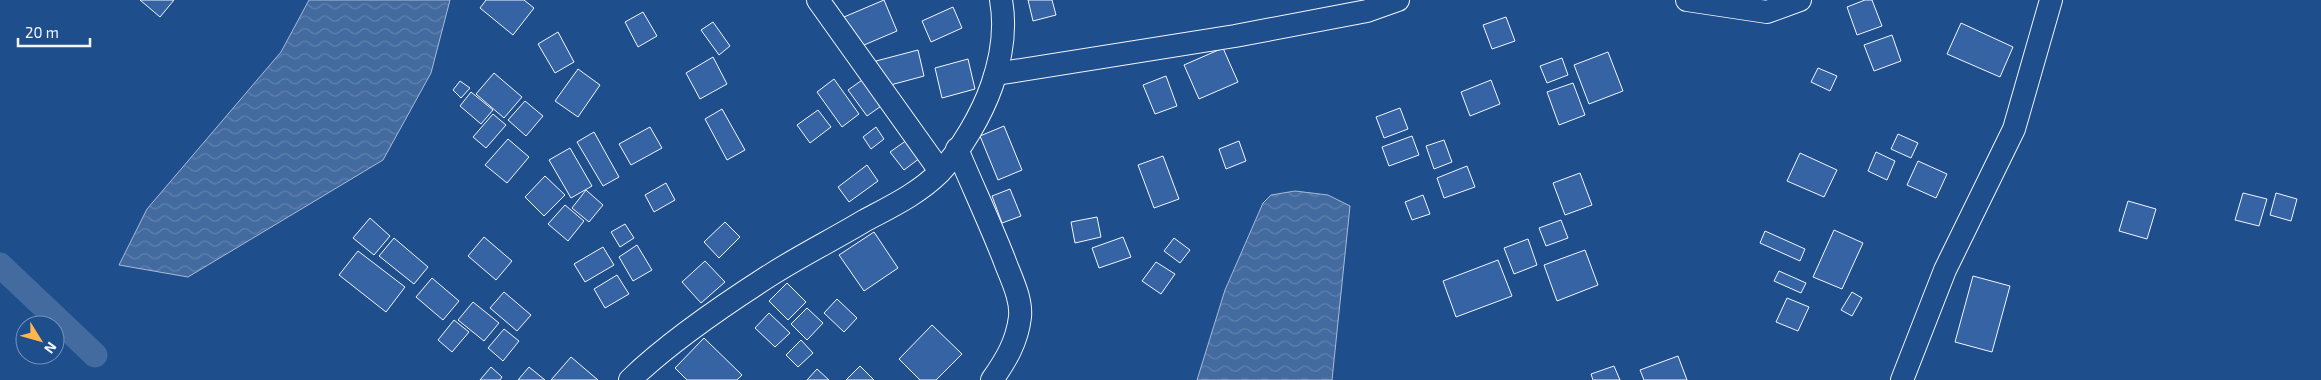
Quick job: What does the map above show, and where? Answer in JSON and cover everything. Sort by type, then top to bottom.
[{"type":"street","points":[[818,0],[940,171]]},
{"type":"street","points":[[630,380],[644,366],[730,302],[774,273],[897,204],[921,188],[940,171],[985,106],[1000,62],[1003,9],[1001,0]]},
{"type":"street","points":[[996,74],[1236,36],[1367,11],[1398,0]]},
{"type":"street","points":[[1687,0],[1767,12],[1800,0]]},
{"type":"street","points":[[1902,380],[1945,270],[2014,130],[2052,0]]},
{"type":"street","points":[[957,149],[990,221],[1017,295],[1020,316],[1015,340],[1010,356],[992,380]]},
{"type":"water","points":[[309,0],[450,0],[431,73],[383,160],[188,277],[119,265],[147,209],[281,52]]},
{"type":"water","points":[[1295,191],[1328,195],[1350,206],[1332,380],[1197,380],[1225,290],[1263,203],[1271,195]]},
{"type":"building","points":[[140,0],[174,0],[160,17]]},
{"type":"building","points":[[486,0],[524,0],[534,8],[513,35],[480,8]]},
{"type":"building","points":[[884,0],[897,31],[857,48],[844,17]]},
{"type":"building","points":[[1028,0],[1052,0],[1056,15],[1033,21]]},
{"type":"building","points":[[1865,0],[1872,0],[1882,26],[1857,35],[1847,7]]},
{"type":"building","points":[[953,7],[962,28],[931,42],[922,21]]},
{"type":"building","points":[[643,12],[657,36],[638,47],[625,22]]},
{"type":"building","points":[[1506,17],[1515,41],[1492,49],[1483,25]]},
{"type":"building","points":[[713,22],[730,46],[719,55],[701,30]]},
{"type":"building","points":[[1961,23],[2013,47],[2000,77],[1947,54]]},
{"type":"building","points":[[558,32],[574,62],[555,73],[538,44]]},
{"type":"building","points":[[1892,35],[1901,61],[1874,71],[1864,45]]},
{"type":"building","points":[[1223,48],[1238,82],[1199,99],[1184,65]]},
{"type":"building","points":[[918,50],[924,76],[883,87],[876,61]]},
{"type":"building","points":[[1608,52],[1623,91],[1589,104],[1574,65]]},
{"type":"building","points":[[713,57],[727,84],[700,99],[686,73]]},
{"type":"building","points":[[1562,58],[1568,75],[1547,83],[1540,66]]},
{"type":"building","points":[[968,59],[975,89],[942,98],[935,68]]},
{"type":"building","points":[[1818,68],[1837,76],[1830,91],[1811,82]]},
{"type":"building","points":[[578,69],[600,85],[578,117],[555,101]]},
{"type":"building","points":[[494,73],[522,97],[504,118],[476,94]]},
{"type":"building","points":[[1166,76],[1177,106],[1155,114],[1143,85]]},
{"type":"building","points":[[865,78],[884,104],[867,116],[848,90]]},
{"type":"building","points":[[834,79],[859,114],[842,127],[817,92]]},
{"type":"building","points":[[1491,80],[1500,104],[1470,116],[1461,92]]},
{"type":"building","points":[[460,81],[470,88],[461,98],[453,90]]},
{"type":"building","points":[[1573,83],[1585,115],[1559,125],[1547,92]]},
{"type":"building","points":[[471,92],[493,110],[481,124],[460,106]]},
{"type":"building","points":[[525,101],[543,116],[526,136],[508,120]]},
{"type":"building","points":[[1400,108],[1408,129],[1384,138],[1376,117]]},
{"type":"building","points":[[722,109],[745,150],[727,160],[705,119]]},
{"type":"building","points":[[818,110],[831,127],[810,143],[797,125]]},
{"type":"building","points":[[493,114],[506,125],[486,148],[473,137]]},
{"type":"building","points":[[1004,126],[1022,170],[998,180],[980,136]]},
{"type":"building","points":[[650,127],[662,148],[631,165],[619,144]]},
{"type":"building","points":[[876,127],[884,139],[871,149],[863,137]]},
{"type":"building","points":[[594,132],[619,177],[603,186],[577,142]]},
{"type":"building","points":[[1898,134],[1918,143],[1911,158],[1891,149]]},
{"type":"building","points":[[1412,136],[1419,155],[1389,166],[1382,147]]},
{"type":"building","points":[[508,139],[529,157],[507,183],[485,165]]},
{"type":"building","points":[[907,140],[920,158],[904,170],[890,152]]},
{"type":"building","points":[[1444,140],[1452,162],[1434,169],[1426,146]]},
{"type":"building","points":[[1239,141],[1246,161],[1226,169],[1219,149]]},
{"type":"building","points":[[570,148],[592,186],[571,198],[549,160]]},
{"type":"building","points":[[1876,152],[1895,161],[1887,180],[1868,171]]},
{"type":"building","points":[[1800,153],[1837,170],[1824,197],[1787,181]]},
{"type":"building","points":[[1163,156],[1179,199],[1154,208],[1138,165]]},
{"type":"building","points":[[1918,161],[1947,174],[1936,198],[1907,185]]},
{"type":"building","points":[[867,165],[878,181],[849,202],[838,187]]},
{"type":"building","points":[[1467,166],[1475,187],[1444,198],[1437,178]]},
{"type":"building","points":[[1580,173],[1592,205],[1565,215],[1553,183]]},
{"type":"building","points":[[545,176],[565,195],[544,216],[525,197]]},
{"type":"building","points":[[666,183],[675,200],[654,212],[645,195]]},
{"type":"building","points":[[1010,189],[1021,216],[1002,223],[992,196]]},
{"type":"building","points":[[586,190],[603,205],[589,222],[572,208]]},
{"type":"building","points":[[2243,193],[2267,199],[2259,226],[2235,220]]},
{"type":"building","points":[[2276,193],[2297,199],[2291,221],[2270,215]]},
{"type":"building","points":[[1423,195],[1430,214],[1412,220],[1405,202]]},
{"type":"building","points":[[2128,201],[2156,209],[2147,239],[2119,231]]},
{"type":"building","points":[[565,205],[584,221],[568,241],[548,224]]},
{"type":"building","points":[[1097,217],[1101,237],[1075,243],[1071,222]]},
{"type":"building","points":[[370,218],[390,236],[374,255],[353,238]]},
{"type":"building","points":[[1561,220],[1568,238],[1546,246],[1539,228]]},
{"type":"building","points":[[725,222],[740,237],[719,258],[704,242]]},
{"type":"building","points":[[625,224],[634,238],[620,247],[611,232]]},
{"type":"building","points":[[1834,230],[1863,243],[1842,289],[1813,277]]},
{"type":"building","points":[[1765,231],[1805,249],[1800,261],[1760,243]]},
{"type":"building","points":[[874,232],[898,268],[864,291],[839,255]]},
{"type":"building","points":[[484,237],[512,261],[496,280],[468,256]]},
{"type":"building","points":[[1123,237],[1131,257],[1099,268],[1092,248]]},
{"type":"building","points":[[394,238],[428,267],[414,284],[379,256]]},
{"type":"building","points":[[1174,238],[1190,250],[1180,263],[1164,251]]},
{"type":"building","points":[[1528,239],[1537,265],[1514,274],[1504,248]]},
{"type":"building","points":[[637,245],[652,270],[633,281],[619,257]]},
{"type":"building","points":[[603,247],[614,265],[585,282],[574,264]]},
{"type":"building","points":[[1585,250],[1598,285],[1557,301],[1544,265]]},
{"type":"building","points":[[358,251],[405,287],[386,312],[339,275]]},
{"type":"building","points":[[1498,260],[1512,296],[1456,317],[1443,281]]},
{"type":"building","points":[[705,261],[725,282],[701,303],[682,282]]},
{"type":"building","points":[[1156,262],[1175,274],[1161,294],[1142,281]]},
{"type":"building","points":[[1779,271],[1806,283],[1801,293],[1774,281]]},
{"type":"building","points":[[617,275],[629,294],[605,308],[594,289]]},
{"type":"building","points":[[1973,276],[2010,286],[1992,352],[1955,342]]},
{"type":"building","points":[[432,278],[459,301],[443,320],[416,297]]},
{"type":"building","points":[[787,283],[806,302],[788,320],[769,301]]},
{"type":"building","points":[[504,292],[531,315],[517,331],[490,308]]},
{"type":"building","points":[[1852,292],[1862,298],[1852,316],[1841,310]]},
{"type":"building","points":[[1787,298],[1809,307],[1798,331],[1776,322]]},
{"type":"building","points":[[837,299],[857,318],[844,332],[824,313]]},
{"type":"building","points":[[473,302],[499,323],[484,341],[458,320]]},
{"type":"building","points":[[807,308],[823,323],[807,340],[791,324]]},
{"type":"building","points":[[769,313],[790,333],[775,347],[755,328]]},
{"type":"building","points":[[454,320],[469,332],[452,352],[438,340]]},
{"type":"building","points":[[932,325],[962,354],[936,380],[920,380],[899,359]]},
{"type":"building","points":[[504,329],[519,341],[503,361],[488,348]]},
{"type":"building","points":[[704,338],[742,375],[737,380],[687,380],[675,368]]},
{"type":"building","points":[[801,340],[813,353],[798,367],[786,355]]},
{"type":"building","points":[[1678,356],[1687,380],[1644,380],[1640,370]]},
{"type":"building","points":[[571,357],[598,380],[551,380]]},
{"type":"building","points":[[860,366],[874,380],[846,380]]},
{"type":"building","points":[[1614,366],[1620,380],[1593,380],[1591,374]]},
{"type":"building","points":[[491,367],[502,377],[500,380],[480,380]]},
{"type":"building","points":[[529,367],[545,380],[518,380]]},
{"type":"building","points":[[817,369],[829,380],[807,380]]},
{"type":"waterway","points":[[0,265],[95,355]]}]
